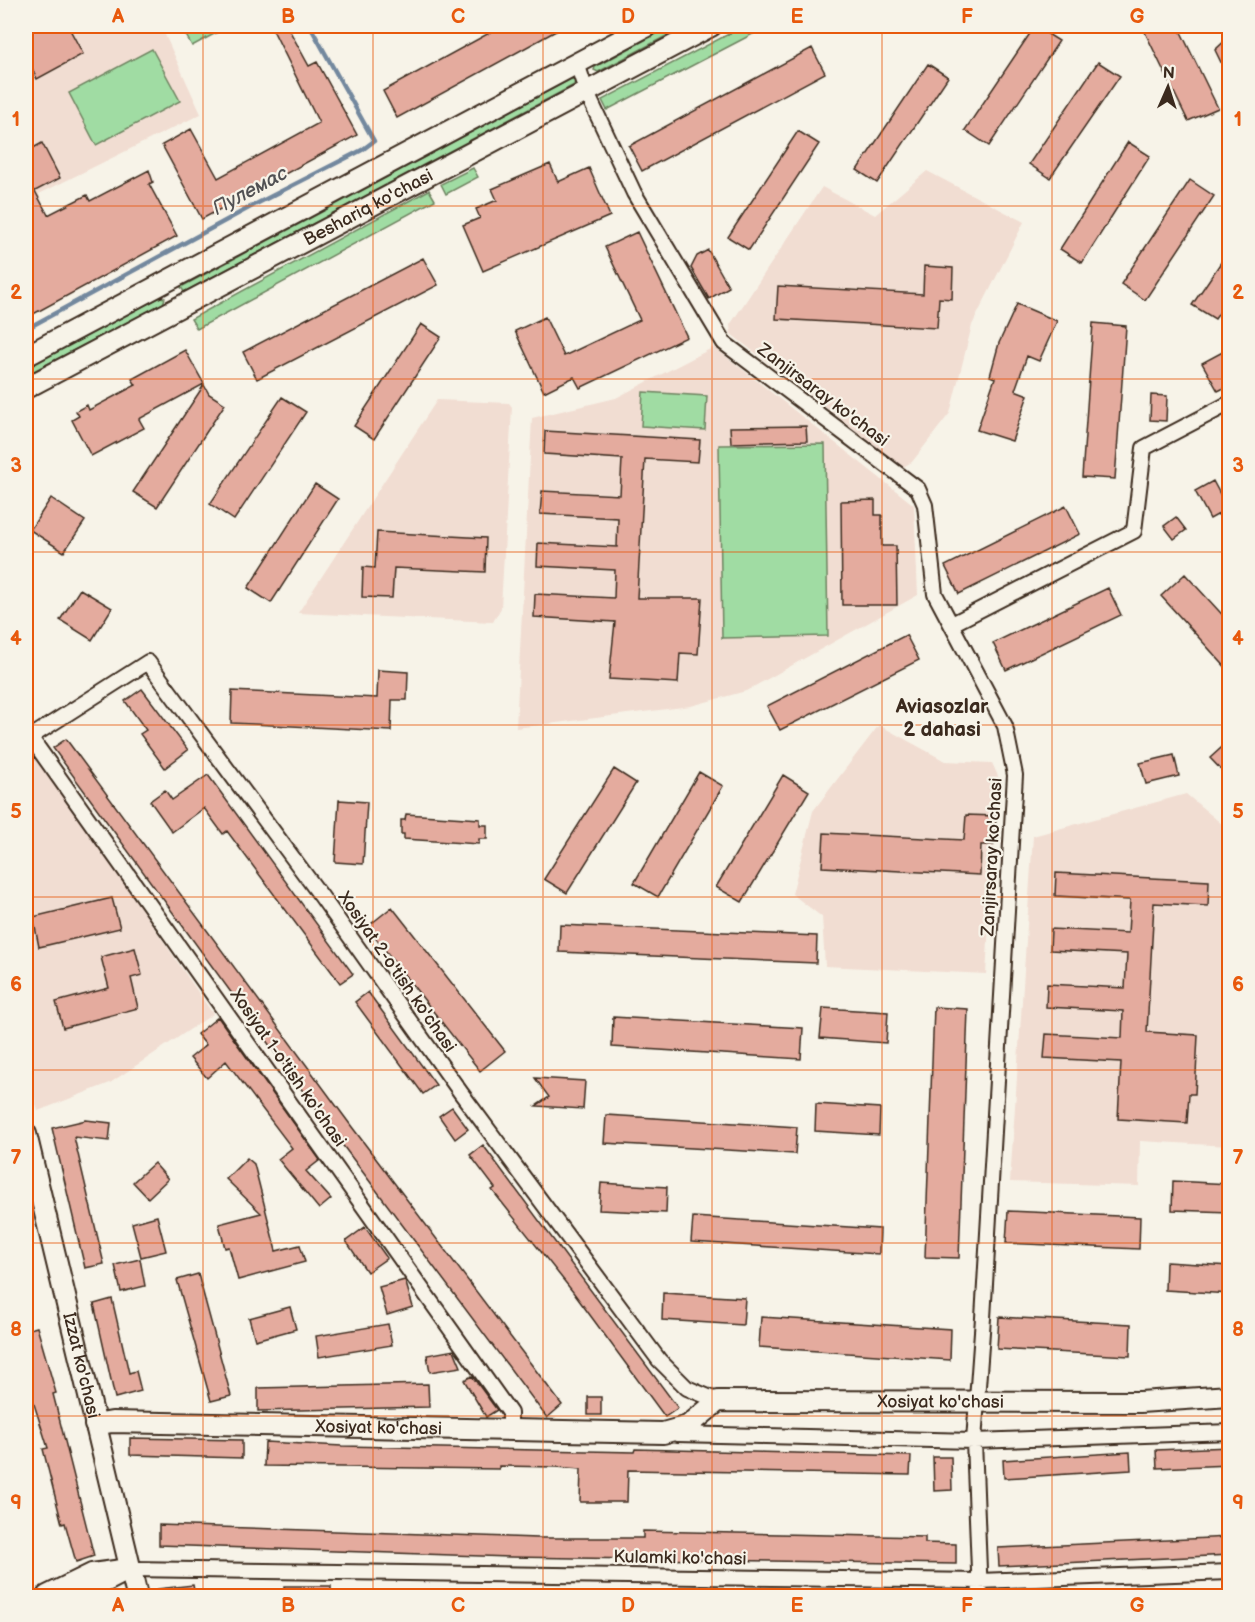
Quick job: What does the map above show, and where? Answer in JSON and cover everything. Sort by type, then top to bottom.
[{"type":"main road","name":"Beshariq ko'chasi","points":[[26,356],[644,26]]},
{"type":"main road","name":"Beshariq ko'chasi","points":[[26,388],[711,26]]},
{"type":"main road","name":"Izzat ko'chasi","points":[[26,1134],[137,1596]]},
{"type":"main road","name":"Xosiyat ko'chasi","points":[[95,1425],[112,1422],[663,1433],[688,1426],[718,1401],[1140,1402],[1230,1396]]},
{"type":"main road","points":[[47,1596],[92,1574],[130,1569]]},
{"type":"main road","points":[[77,1596],[130,1569]]},
{"type":"street","name":"Zanjirsaray ko'chasi","points":[[577,63],[586,91],[634,194],[724,343],[918,489],[925,505],[935,594],[1005,726],[1015,776],[983,1318],[975,1403],[974,1441],[980,1596]]},
{"type":"street","points":[[952,624],[1134,531],[1144,448],[1230,403]]},
{"type":"street","name":"Xosiyat 2-o'tish ko'chasi","points":[[27,737],[148,662],[321,896],[461,1093],[659,1360],[687,1388],[718,1401]]},
{"type":"street","name":"Xosiyat 1-o'tish ko'chasi","points":[[27,737],[510,1413],[510,1429]]},
{"type":"street","name":"Xosiyat ko'chasi","points":[[663,1433],[974,1441],[1230,1432]]},
{"type":"street","name":"Kulamki ko'chasi","points":[[130,1569],[979,1581],[1230,1572]]},
{"type":"shaded area","points":[[26,26],[161,26],[201,114],[39,194],[45,209],[26,219]]},
{"type":"shaded area","points":[[927,171],[1024,222],[972,325],[950,413],[912,462],[903,467],[731,334],[730,325],[822,187],[875,215]]},
{"type":"shaded area","points":[[714,347],[914,505],[918,595],[746,691],[691,706],[516,728],[532,418],[616,398]]},
{"type":"shaded area","points":[[437,400],[509,403],[512,407],[501,608],[493,622],[298,613]]},
{"type":"shaded area","points":[[879,725],[945,761],[992,763],[998,776],[986,974],[825,966],[822,917],[792,894],[813,811]]},
{"type":"shaded area","points":[[29,744],[213,1014],[110,1083],[38,1111],[26,1067],[26,745]]},
{"type":"shaded area","points":[[1186,794],[1229,830],[1229,1146],[1140,1141],[1139,1186],[1010,1182],[1033,836]]},
{"type":"green space","points":[[181,26],[229,26],[192,46]]},
{"type":"green space","points":[[671,26],[685,26],[598,72],[594,70],[595,67]]},
{"type":"green space","points":[[744,26],[768,26],[607,110],[602,100]]},
{"type":"green space","points":[[152,49],[180,101],[96,145],[69,93]]},
{"type":"green space","points":[[571,79],[575,81],[574,85],[184,292],[181,287]]},
{"type":"green space","points":[[473,168],[478,177],[446,194],[441,184]]},
{"type":"green space","points":[[429,190],[435,200],[197,329],[191,319]]},
{"type":"green space","points":[[160,297],[165,298],[163,304],[26,375],[26,368]]},
{"type":"green space","points":[[643,392],[707,396],[705,430],[641,426]]},
{"type":"green space","points":[[825,444],[828,636],[722,638],[719,445]]},
{"type":"building","points":[[39,26],[68,26],[83,54],[37,79],[26,57],[26,33]]},
{"type":"building","points":[[271,26],[287,26],[309,66],[317,62],[357,135],[202,219],[162,145],[191,129],[218,178],[319,123]]},
{"type":"building","points":[[502,26],[565,26],[397,118],[383,91]]},
{"type":"building","points":[[1035,26],[1059,41],[989,146],[965,130]]},
{"type":"building","points":[[1142,26],[1178,26],[1218,108],[1188,121]]},
{"type":"building","points":[[1230,36],[1230,81],[1215,50]]},
{"type":"building","points":[[812,48],[825,73],[642,171],[629,146]]},
{"type":"building","points":[[1098,62],[1120,76],[1050,178],[1029,164]]},
{"type":"building","points":[[928,64],[948,77],[877,183],[857,170]]},
{"type":"building","points":[[798,131],[819,144],[749,250],[728,237]]},
{"type":"building","points":[[1128,142],[1150,156],[1082,263],[1060,249]]},
{"type":"building","points":[[42,143],[60,178],[35,191],[48,215],[87,195],[90,201],[149,170],[153,182],[149,184],[177,236],[26,318],[26,152]]},
{"type":"building","points":[[550,164],[558,182],[589,168],[610,216],[483,271],[463,225],[480,218],[476,209],[497,200],[492,189]]},
{"type":"building","points":[[1190,180],[1214,196],[1145,300],[1121,284]]},
{"type":"building","points":[[637,232],[687,337],[580,388],[574,377],[544,392],[515,331],[545,317],[564,356],[640,320],[605,247]]},
{"type":"building","points":[[1230,249],[1230,297],[1215,319],[1192,305]]},
{"type":"building","points":[[708,250],[729,287],[709,299],[691,268],[697,256]]},
{"type":"building","points":[[423,258],[438,285],[257,379],[243,352]]},
{"type":"building","points":[[924,266],[953,268],[952,299],[939,298],[937,328],[776,319],[778,286],[923,294]]},
{"type":"building","points":[[1017,304],[1057,321],[1039,361],[1027,356],[1015,390],[1028,395],[1012,441],[977,430],[995,378],[990,376],[999,343]]},
{"type":"building","points":[[1093,323],[1126,326],[1115,479],[1082,477]]},
{"type":"building","points":[[421,324],[441,337],[374,439],[354,426]]},
{"type":"building","points":[[1230,348],[1230,385],[1218,391],[1202,363]]},
{"type":"building","points":[[185,350],[204,384],[139,419],[144,428],[91,456],[72,420],[79,416],[76,411],[87,405],[89,410],[136,385],[132,379]]},
{"type":"building","points":[[204,385],[209,394],[225,404],[157,507],[133,492]]},
{"type":"building","points":[[1151,395],[1167,396],[1166,421],[1150,420]]},
{"type":"building","points":[[282,397],[306,412],[234,520],[210,504]]},
{"type":"building","points":[[806,426],[807,441],[731,443],[730,427]]},
{"type":"building","points":[[545,431],[700,440],[698,462],[645,459],[637,598],[702,598],[698,654],[680,653],[678,683],[609,679],[615,622],[534,617],[535,594],[614,598],[615,570],[537,566],[538,543],[617,547],[618,518],[540,514],[542,491],[620,495],[622,459],[544,454]]},
{"type":"building","points":[[1213,481],[1228,509],[1210,519],[1195,491]]},
{"type":"building","points":[[315,484],[338,499],[271,603],[248,588]]},
{"type":"building","points":[[51,498],[85,521],[64,552],[30,530]]},
{"type":"building","points":[[875,500],[875,515],[882,515],[882,546],[896,546],[897,605],[842,605],[841,501]]},
{"type":"building","points":[[1066,506],[1080,534],[959,594],[945,566]]},
{"type":"building","points":[[1176,517],[1186,530],[1174,539],[1164,526]]},
{"type":"building","points":[[377,532],[486,538],[485,572],[394,568],[392,598],[362,597],[363,567],[375,568]]},
{"type":"building","points":[[1185,574],[1230,623],[1230,672],[1161,596]]},
{"type":"building","points":[[1108,588],[1121,615],[1006,670],[993,643]]},
{"type":"building","points":[[80,589],[112,608],[92,640],[60,620]]},
{"type":"building","points":[[906,635],[919,660],[780,730],[767,706]]},
{"type":"building","points":[[378,670],[408,672],[407,700],[392,700],[391,731],[231,723],[232,691],[377,698]]},
{"type":"building","points":[[142,689],[188,750],[165,768],[140,734],[146,730],[125,701]]},
{"type":"building","points":[[66,739],[352,1127],[562,1405],[547,1418],[332,1131],[53,748]]},
{"type":"building","points":[[1230,740],[1230,779],[1210,758]]},
{"type":"building","points":[[1174,755],[1179,776],[1146,784],[1140,763]]},
{"type":"building","points":[[614,769],[636,783],[567,893],[544,879]]},
{"type":"building","points":[[699,772],[723,786],[658,897],[634,883]]},
{"type":"building","points":[[208,775],[353,974],[340,983],[227,831],[223,834],[204,808],[172,832],[150,801],[165,790],[172,800]]},
{"type":"building","points":[[783,775],[809,791],[742,902],[716,887]]},
{"type":"building","points":[[339,800],[367,802],[363,864],[335,862]]},
{"type":"building","points":[[406,814],[480,819],[480,825],[487,825],[487,839],[479,839],[479,844],[404,839],[404,834],[401,834],[401,820],[405,820]]},
{"type":"building","points":[[966,815],[996,816],[994,845],[981,845],[980,875],[822,867],[824,833],[964,840]]},
{"type":"building","points":[[1056,873],[1209,881],[1208,906],[1154,903],[1147,1032],[1198,1035],[1195,1094],[1189,1094],[1187,1123],[1118,1119],[1121,1062],[1044,1058],[1046,1034],[1122,1038],[1123,1011],[1046,1007],[1047,984],[1125,988],[1127,954],[1050,950],[1051,929],[1128,933],[1130,900],[1055,896]]},
{"type":"building","points":[[112,898],[120,928],[39,947],[33,917]]},
{"type":"building","points":[[392,907],[505,1051],[480,1071],[367,927]]},
{"type":"building","points":[[560,925],[817,936],[816,963],[559,952]]},
{"type":"building","points":[[135,948],[142,975],[131,978],[138,1008],[63,1028],[56,1002],[109,988],[101,957]]},
{"type":"building","points":[[368,992],[436,1085],[423,1094],[355,1002]]},
{"type":"building","points":[[934,1007],[968,1009],[959,1258],[925,1257]]},
{"type":"building","points":[[823,1008],[888,1012],[886,1043],[820,1038]]},
{"type":"building","points":[[218,1017],[320,1160],[306,1171],[331,1199],[319,1209],[278,1159],[292,1148],[226,1061],[207,1078],[190,1058],[206,1045],[197,1034]]},
{"type":"building","points":[[613,1017],[803,1028],[801,1059],[612,1047]]},
{"type":"building","points":[[535,1078],[585,1081],[583,1109],[536,1106],[549,1097]]},
{"type":"building","points":[[816,1104],[880,1108],[879,1135],[815,1131]]},
{"type":"building","points":[[452,1107],[468,1129],[455,1139],[439,1116]]},
{"type":"building","points":[[606,1115],[797,1127],[795,1154],[604,1143]]},
{"type":"building","points":[[86,1120],[111,1123],[109,1141],[74,1137],[104,1264],[85,1268],[52,1128]]},
{"type":"building","points":[[483,1145],[678,1408],[665,1417],[573,1292],[492,1190],[495,1188],[470,1155]]},
{"type":"building","points":[[247,1158],[254,1164],[276,1251],[300,1245],[305,1262],[238,1280],[229,1247],[225,1248],[219,1224],[261,1213],[226,1179]]},
{"type":"building","points":[[154,1163],[168,1179],[148,1198],[133,1182]]},
{"type":"building","points":[[1173,1181],[1230,1184],[1230,1212],[1172,1210]]},
{"type":"building","points":[[601,1183],[667,1187],[666,1213],[599,1210]]},
{"type":"building","points":[[1008,1211],[1140,1217],[1139,1249],[1006,1243]]},
{"type":"building","points":[[157,1216],[166,1251],[141,1257],[132,1223]]},
{"type":"building","points":[[693,1217],[880,1229],[879,1254],[691,1242]]},
{"type":"building","points":[[365,1227],[387,1258],[367,1272],[346,1241]]},
{"type":"building","points":[[140,1259],[145,1286],[121,1292],[115,1265]]},
{"type":"building","points":[[1166,1262],[1230,1266],[1230,1294],[1165,1290]]},
{"type":"building","points":[[198,1274],[231,1396],[211,1401],[177,1280]]},
{"type":"building","points":[[405,1280],[413,1307],[387,1315],[379,1287]]},
{"type":"building","points":[[663,1293],[745,1298],[743,1325],[662,1320]]},
{"type":"building","points":[[112,1299],[129,1373],[136,1371],[141,1391],[115,1398],[94,1304]]},
{"type":"building","points":[[290,1307],[296,1329],[255,1340],[249,1318]]},
{"type":"building","points":[[761,1317],[951,1329],[950,1360],[759,1347]]},
{"type":"building","points":[[999,1317],[1131,1324],[1130,1356],[997,1349]]},
{"type":"building","points":[[388,1324],[392,1345],[319,1357],[316,1336]]},
{"type":"building","points":[[37,1327],[56,1393],[53,1394],[94,1556],[76,1562],[65,1523],[62,1524],[43,1449],[48,1448],[26,1379],[26,1330]]},
{"type":"building","points":[[454,1350],[461,1367],[430,1372],[427,1355]]},
{"type":"building","points":[[472,1376],[497,1410],[486,1417],[464,1380]]},
{"type":"building","points":[[428,1384],[429,1407],[258,1411],[258,1388]]},
{"type":"building","points":[[588,1397],[601,1397],[601,1415],[588,1415]]},
{"type":"building","points":[[130,1438],[242,1440],[242,1458],[130,1455]]},
{"type":"building","points":[[265,1442],[342,1446],[634,1452],[635,1449],[911,1456],[910,1475],[628,1470],[627,1502],[580,1502],[581,1469],[499,1466],[499,1469],[264,1466]]},
{"type":"building","points":[[1230,1447],[1230,1465],[1157,1468],[1156,1450]]},
{"type":"building","points":[[1130,1452],[1131,1470],[1004,1478],[1003,1460]]},
{"type":"building","points":[[933,1457],[951,1457],[952,1490],[934,1491]]},
{"type":"building","points":[[159,1525],[537,1538],[643,1538],[643,1531],[925,1537],[925,1543],[956,1544],[956,1564],[510,1557],[159,1545]]},
{"type":"building","points":[[1230,1537],[1230,1555],[999,1566],[998,1548]]},
{"type":"building","points":[[193,1585],[195,1596],[158,1596],[158,1589]]},
{"type":"building","points":[[284,1586],[331,1586],[331,1596],[284,1596]]},
{"type":"waterway","name":"Пулемас","points":[[26,329],[258,203],[362,150],[374,141],[310,26]]},
{"type":"district","name":"Aviasozlar 2 dahasi","points":[[942,718]]}]
